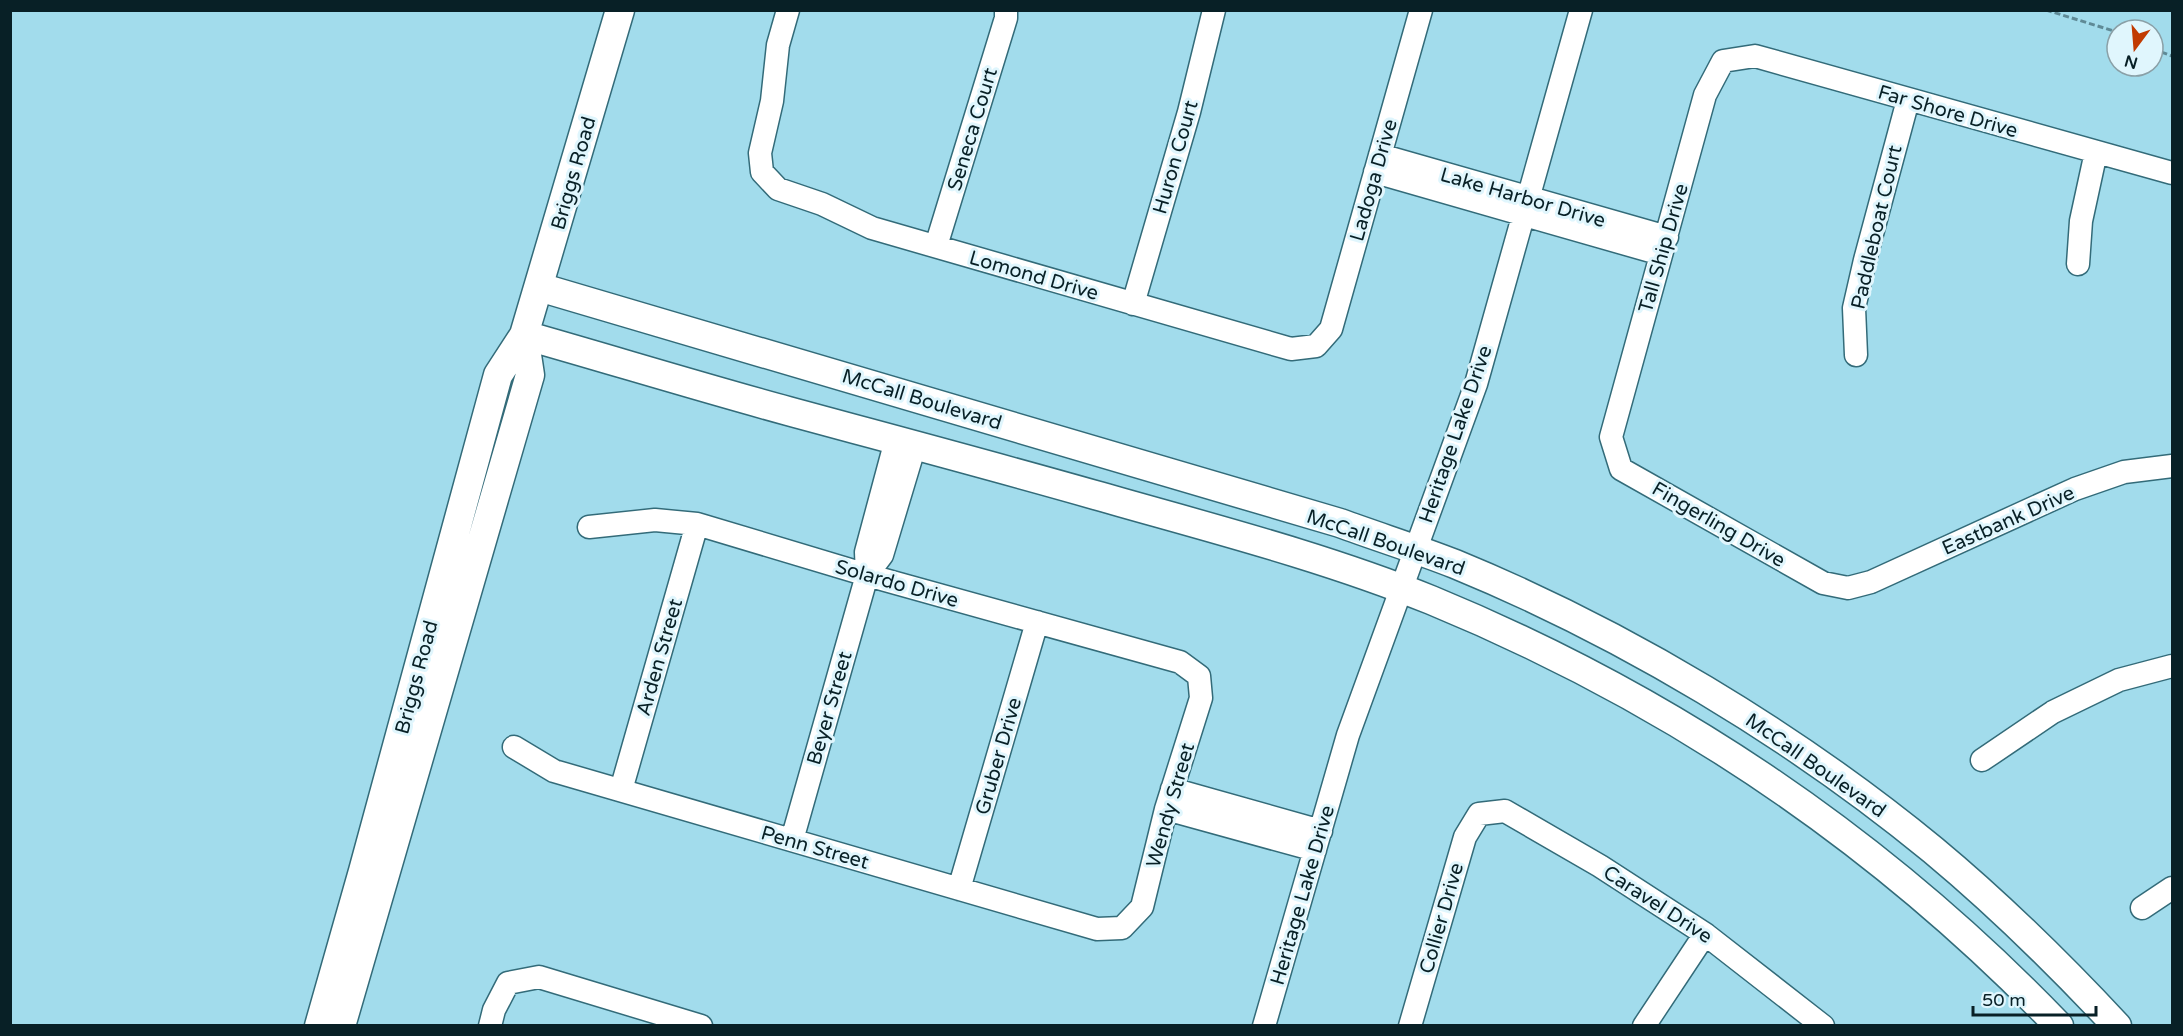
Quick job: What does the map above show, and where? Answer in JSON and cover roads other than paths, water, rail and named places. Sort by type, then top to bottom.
[{"type":"main road","name":"Briggs Road","points":[[319,1026],[498,375],[524,335],[620,10]]},
{"type":"main road","name":"McCall Boulevard","points":[[539,287],[1340,523],[1455,564],[1595,630],[1690,682],[1803,753],[1934,851],[2059,965],[2116,1026]]},
{"type":"main road","name":"Briggs Road","points":[[341,1026],[530,375],[524,335]]},
{"type":"main road","name":"McCall Boulevard","points":[[524,335],[1310,557],[1429,599],[1516,638],[1585,671],[1721,748],[1776,785],[1897,875],[1965,934],[2059,1026]]},
{"type":"street","name":"Lomond Drive","points":[[788,10],[778,45],[772,101],[760,153],[762,172],[778,189],[822,204],[873,228],[1133,304],[1291,349],[1317,346]]},
{"type":"street","name":"Seneca Court","points":[[936,246],[1006,18],[1006,10]]},
{"type":"street","name":"Huron Court","points":[[1133,304],[1188,112],[1214,10]]},
{"type":"street","name":"Ladoga Drive","points":[[1317,346],[1331,329],[1421,10]]},
{"type":"street","name":"Heritage Lake Drive","points":[[1264,1026],[1348,735],[1476,384],[1581,10]]},
{"type":"street","name":"Far Shore Drive","points":[[1723,61],[1755,56],[2172,173]]},
{"type":"street","name":"Tall Ship Drive","points":[[1611,437],[1705,94],[1723,61]]},
{"type":"street","name":"Paddleboat Court","points":[[1856,355],[1854,308],[1908,100]]},
{"type":"street","points":[[2078,264],[2081,221],[2096,153]]},
{"type":"street","name":"Lake Harbor Drive","points":[[1377,164],[1664,246]]},
{"type":"street","name":"Fingerling Drive","points":[[1611,437],[1621,469],[1823,583],[1848,588]]},
{"type":"street","name":"Beyer Street","points":[[792,840],[867,575],[866,552],[905,442]]},
{"type":"street","name":"Eastbank Drive","points":[[1848,588],[1871,582],[2075,489],[2124,472],[2172,466]]},
{"type":"street","name":"Solardo Drive","points":[[589,527],[655,520],[697,524],[867,575],[1180,662],[1198,676]]},
{"type":"street","name":"Arden Street","points":[[621,790],[697,524]]},
{"type":"street","name":"Gruber Drive","points":[[959,889],[1037,622]]},
{"type":"street","points":[[1982,760],[2062,708],[2119,680],[2172,666]]},
{"type":"street","name":"Wendy Street","points":[[1122,928],[1142,907],[1169,799],[1201,698],[1198,676]]},
{"type":"street","name":"Penn Street","points":[[514,747],[554,771],[1097,930],[1122,928]]},
{"type":"street","points":[[1169,799],[1318,841]]},
{"type":"street","name":"Caravel Drive","points":[[1479,814],[1505,812],[1600,866],[1706,934],[1823,1026]]},
{"type":"street","name":"Collier Drive","points":[[1410,1026],[1465,837],[1479,814]]},
{"type":"street","points":[[2142,908],[2172,888]]},
{"type":"street","points":[[1644,1026],[1706,934]]},
{"type":"street","points":[[490,1026],[494,1010],[508,983],[539,977],[701,1026]]}]
